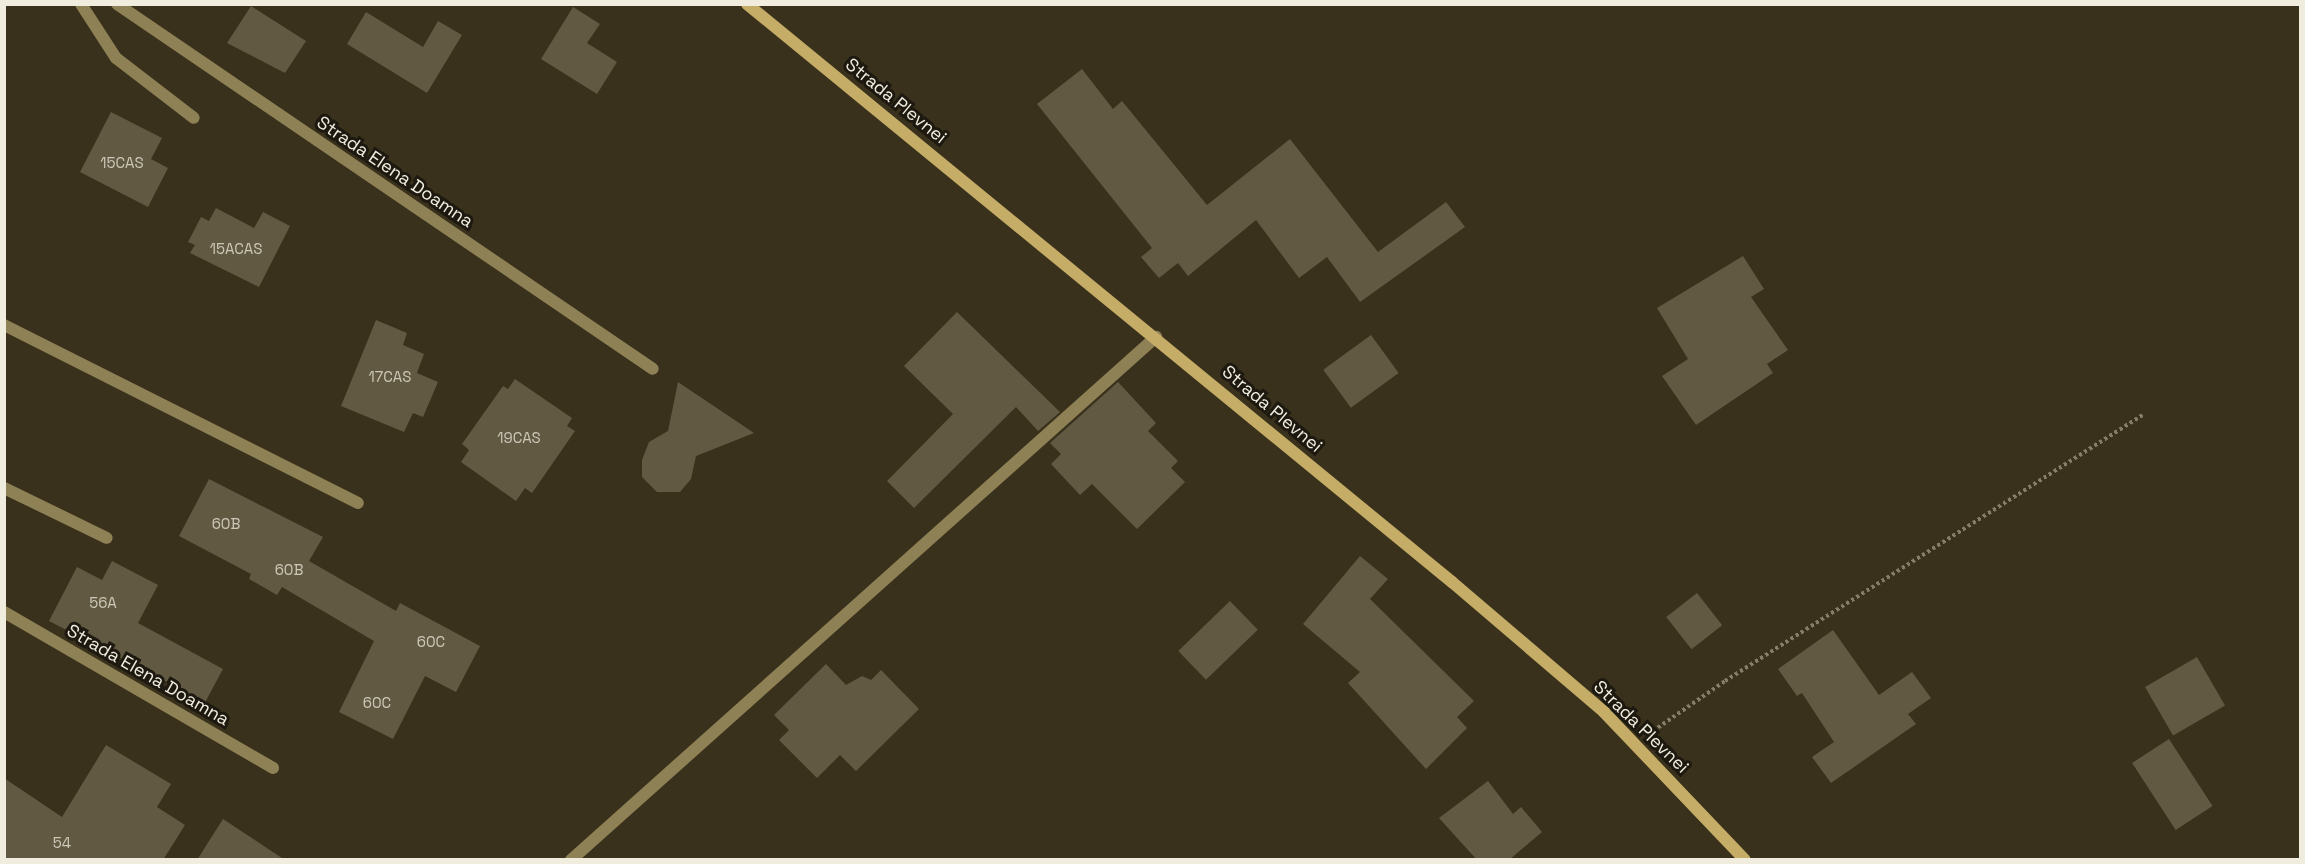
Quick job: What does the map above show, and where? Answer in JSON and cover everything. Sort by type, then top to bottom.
[{"type":"street","points":[[81,4],[116,58],[194,118]]},
{"type":"street","name":"Strada Elena Doamna","points":[[117,4],[653,369]]},
{"type":"street","name":"Strada Plevnei","points":[[751,7],[1452,582],[1635,744],[1744,860]]},
{"type":"street","points":[[4,325],[358,503]]},
{"type":"street","points":[[571,860],[1156,337]]},
{"type":"street","points":[[4,488],[107,538]]},
{"type":"street","name":"Strada Elena Doamna","points":[[4,612],[273,768]]},
{"type":"path","points":[[1635,744],[1725,681],[2144,414]]},
{"type":"building","points":[[251,6],[306,41],[285,73],[227,43]]},
{"type":"building","points":[[573,7],[600,24],[587,43],[617,62],[597,94],[541,59]]},
{"type":"building","points":[[366,12],[423,47],[438,21],[462,35],[427,93],[347,44]]},
{"type":"building","points":[[1082,69],[1113,109],[1122,101],[1207,205],[1290,139],[1378,252],[1446,202],[1465,227],[1360,302],[1327,257],[1299,278],[1256,220],[1188,276],[1178,263],[1159,278],[1141,257],[1152,248],[1037,104]]},
{"type":"building","points":[[111,112],[162,138],[151,159],[168,168],[148,207],[80,172]]},
{"type":"building","points":[[216,208],[254,228],[263,212],[290,226],[259,287],[190,253],[195,245],[188,242],[201,217],[209,221]]},
{"type":"building","points":[[1743,256],[1764,289],[1751,297],[1788,350],[1767,364],[1773,373],[1696,425],[1662,376],[1688,359],[1657,308]]},
{"type":"building","points":[[957,312],[1060,412],[1038,431],[1016,407],[914,508],[887,481],[953,414],[904,366]]},
{"type":"building","points":[[376,320],[407,333],[403,345],[424,354],[417,373],[438,382],[423,417],[413,413],[404,432],[341,406]]},
{"type":"building","points":[[1371,335],[1399,373],[1351,408],[1323,370]]},
{"type":"building","points":[[515,379],[572,418],[567,426],[575,431],[532,493],[525,488],[516,501],[461,462],[469,450],[462,444],[503,386],[508,389]]},
{"type":"building","points":[[678,382],[754,433],[696,456],[691,479],[680,492],[657,492],[642,477],[642,460],[649,442],[668,431]]},
{"type":"building","points":[[1118,382],[1156,423],[1148,431],[1178,461],[1171,468],[1185,482],[1137,529],[1092,484],[1080,495],[1051,464],[1061,454],[1050,443]]},
{"type":"building","points":[[209,479],[323,537],[309,561],[396,611],[400,603],[480,646],[456,692],[425,676],[393,739],[339,712],[374,641],[282,587],[277,595],[249,579],[251,574],[179,536]]},
{"type":"building","points":[[1360,556],[1388,579],[1370,599],[1474,701],[1457,717],[1467,728],[1426,769],[1348,683],[1360,672],[1303,624]]},
{"type":"building","points":[[112,561],[158,585],[138,623],[223,669],[202,708],[172,692],[175,686],[49,621],[77,567],[102,580]]},
{"type":"building","points":[[1697,593],[1722,625],[1692,649],[1666,617]]},
{"type":"building","points":[[1230,601],[1258,630],[1206,680],[1178,651]]},
{"type":"building","points":[[1833,630],[1879,695],[1912,672],[1931,698],[1908,714],[1916,724],[1831,783],[1812,757],[1834,742],[1802,693],[1797,696],[1778,669]]},
{"type":"building","points":[[2197,657],[2225,705],[2173,735],[2145,687]]},
{"type":"building","points":[[826,664],[846,685],[862,676],[871,680],[881,670],[919,709],[856,771],[840,755],[817,778],[779,740],[789,730],[774,715]]},
{"type":"building","points":[[2169,739],[2213,806],[2176,830],[2132,763]]},
{"type":"building","points":[[106,745],[171,784],[157,807],[185,825],[163,860],[4,860],[4,778],[62,817]]},
{"type":"building","points":[[1488,781],[1513,814],[1521,807],[1542,832],[1509,860],[1477,860],[1439,818]]},
{"type":"building","points":[[223,819],[285,860],[197,860]]}]
